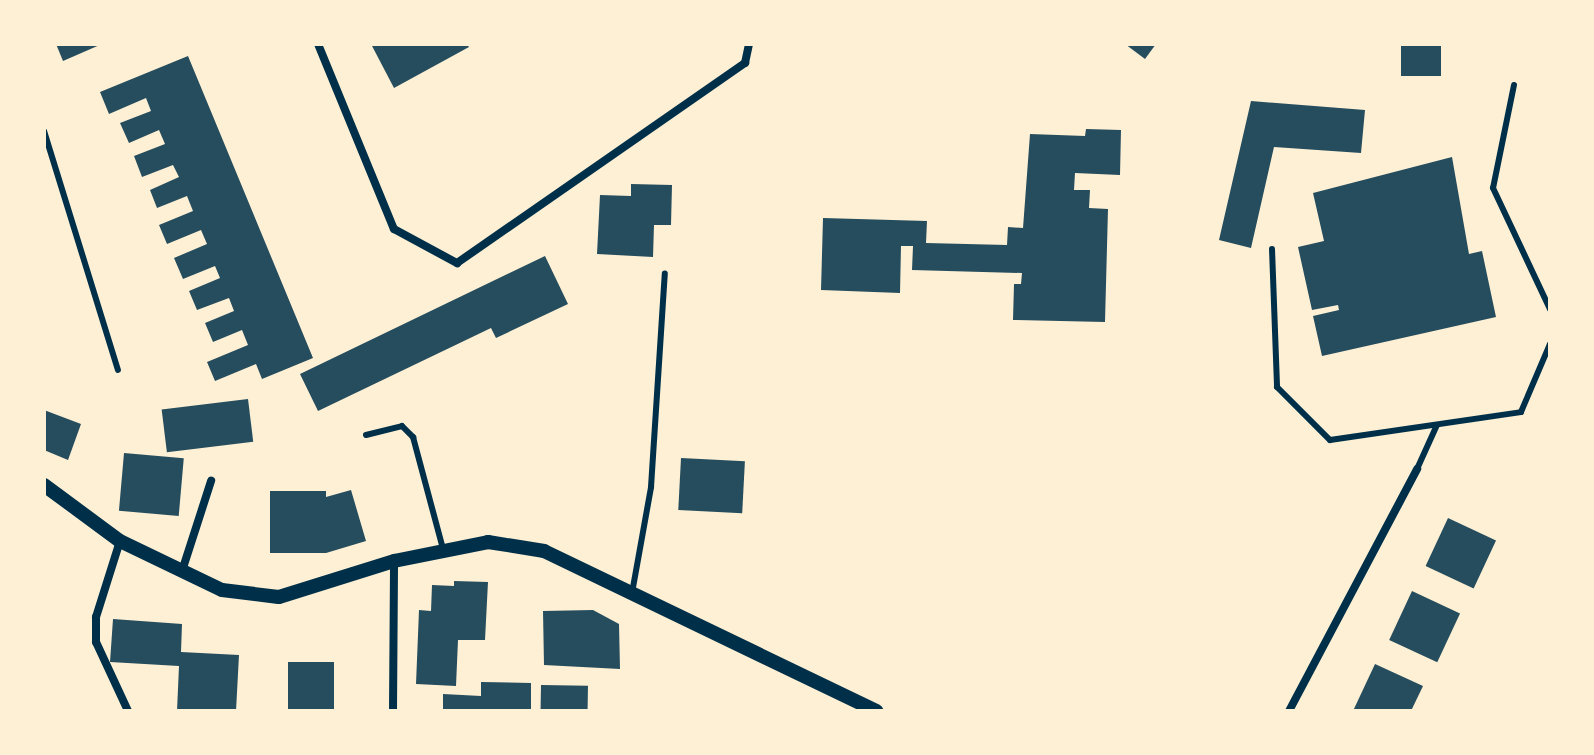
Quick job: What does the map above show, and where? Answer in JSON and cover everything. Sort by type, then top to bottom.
[{"type":"street","points":[[318,44],[394,229],[457,263],[745,63],[749,44]]},
{"type":"street","points":[[1289,711],[1417,469]]},
{"type":"street","points":[[182,571],[211,481]]},
{"type":"street","points":[[44,485],[120,541],[222,590],[279,597],[394,561],[488,542],[544,551],[876,711]]},
{"type":"street","points":[[120,541],[96,617],[96,642],[128,711]]},
{"type":"street","points":[[393,711],[394,561]]},
{"type":"lane","points":[[1514,85],[1493,188],[1550,309]]},
{"type":"lane","points":[[44,131],[118,370]]},
{"type":"lane","points":[[1272,249],[1277,387],[1330,440],[1521,412],[1550,344]]},
{"type":"lane","points":[[632,593],[651,487],[665,273]]},
{"type":"lane","points":[[1417,469],[1437,424]]},
{"type":"lane","points":[[366,435],[402,426],[413,437],[444,551]]},
{"type":"building","points":[[56,44],[102,44],[63,61]]},
{"type":"building","points":[[371,44],[467,44],[469,47],[394,88]]},
{"type":"building","points":[[1125,44],[1156,44],[1145,59]]},
{"type":"building","points":[[1401,44],[1441,44],[1441,76],[1401,76]]},
{"type":"building","points":[[188,56],[313,358],[262,379],[256,364],[215,381],[207,362],[248,345],[242,330],[213,342],[205,323],[234,311],[229,298],[197,310],[189,291],[220,278],[215,266],[183,279],[174,258],[207,244],[201,230],[167,244],[159,225],[193,211],[187,196],[157,208],[150,190],[179,177],[173,165],[142,177],[134,156],[165,144],[159,130],[129,143],[120,123],[151,111],[146,98],[109,114],[100,92]]},
{"type":"building","points":[[1251,101],[1365,110],[1361,153],[1274,147],[1251,248],[1219,240]]},
{"type":"building","points":[[1086,129],[1121,130],[1120,175],[1075,173],[1074,190],[1090,190],[1089,208],[1108,209],[1105,322],[1013,320],[1014,284],[1021,284],[1022,273],[912,270],[913,246],[901,246],[900,293],[821,290],[823,218],[927,221],[926,243],[1007,245],[1008,227],[1023,228],[1030,134],[1085,136]]},
{"type":"building","points":[[1452,157],[1469,254],[1482,251],[1496,317],[1322,356],[1313,316],[1339,310],[1338,305],[1312,310],[1298,247],[1324,241],[1313,193]]},
{"type":"building","points":[[631,184],[672,185],[671,225],[654,225],[653,257],[597,254],[600,195],[631,196]]},
{"type":"building","points":[[545,256],[568,304],[496,338],[491,328],[318,411],[300,374]]},
{"type":"building","points":[[248,399],[253,442],[167,452],[162,410]]},
{"type":"building","points":[[44,410],[81,424],[68,460],[44,450]]},
{"type":"building","points":[[124,453],[184,458],[179,516],[119,511]]},
{"type":"building","points":[[681,458],[745,461],[742,513],[678,510]]},
{"type":"building","points":[[351,490],[366,541],[326,553],[270,553],[270,491],[326,491],[326,497]]},
{"type":"building","points":[[1448,518],[1496,540],[1474,588],[1426,566]]},
{"type":"building","points":[[454,581],[488,582],[485,640],[458,640],[456,686],[416,684],[419,610],[431,611],[432,585],[454,586]]},
{"type":"building","points":[[1412,591],[1460,613],[1437,662],[1389,640]]},
{"type":"building","points":[[593,610],[619,624],[620,669],[544,665],[543,611]]},
{"type":"building","points":[[113,619],[182,624],[181,652],[239,655],[236,711],[177,711],[179,666],[110,662]]},
{"type":"building","points":[[288,662],[334,662],[334,711],[288,711]]},
{"type":"building","points":[[1375,664],[1423,686],[1411,711],[1353,711]]},
{"type":"building","points":[[481,682],[531,683],[531,711],[443,711],[443,694],[481,696]]},
{"type":"building","points":[[541,685],[588,686],[588,711],[541,711]]}]
